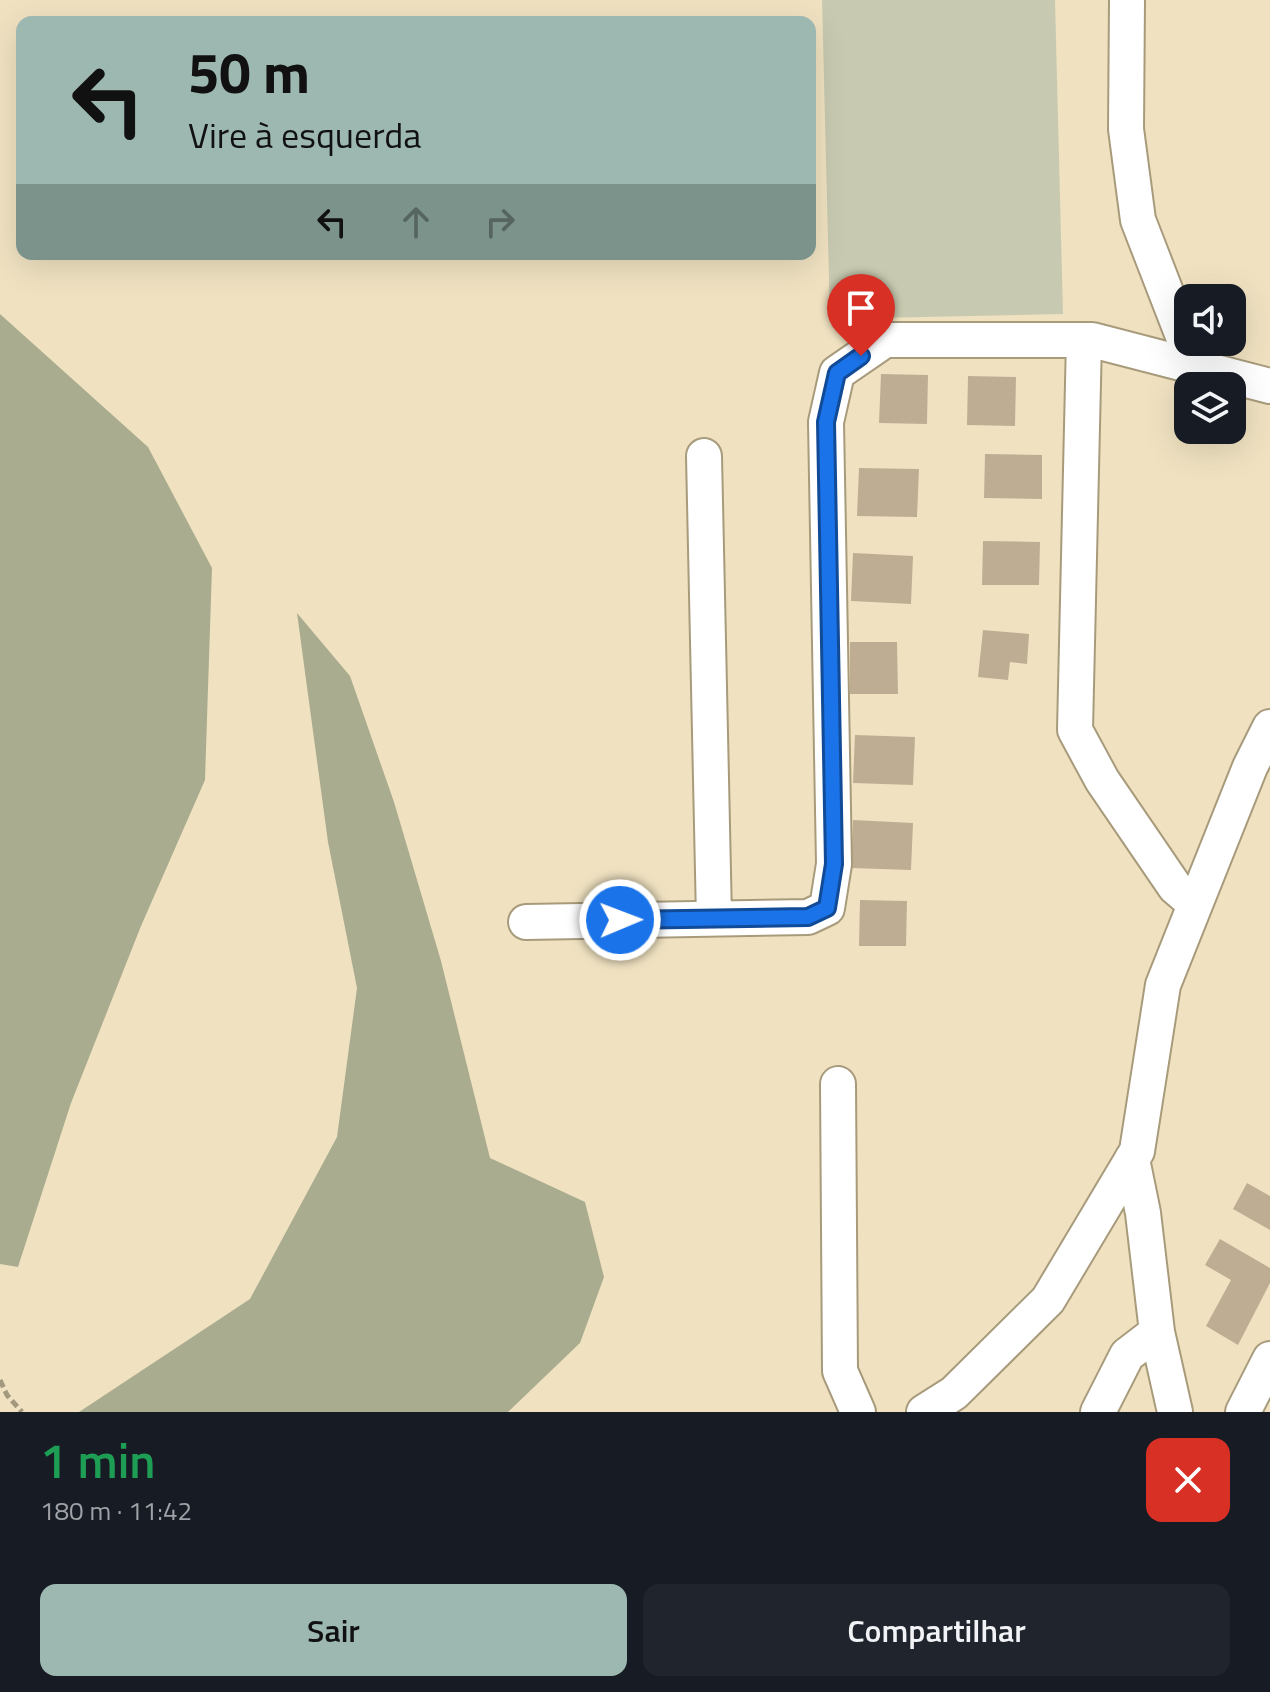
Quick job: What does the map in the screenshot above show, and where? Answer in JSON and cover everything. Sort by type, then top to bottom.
[{"type":"street","points":[[1127,0],[1126,129],[1138,220],[1195,367]]},
{"type":"street","points":[[526,922],[808,917],[827,908],[834,864],[826,422],[837,373],[885,340],[1084,340],[1270,386]]},
{"type":"street","points":[[1084,340],[1075,730],[1102,780],[1175,887],[1195,904]]},
{"type":"street","points":[[704,456],[714,918]]},
{"type":"street","points":[[924,1412],[954,1393],[1048,1300],[1137,1151],[1163,985],[1250,767],[1270,727]]},
{"type":"street","points":[[838,1084],[840,1371],[858,1412]]},
{"type":"street","points":[[1132,1159],[1143,1213],[1157,1332],[1175,1412]]},
{"type":"street","points":[[1098,1412],[1127,1355],[1157,1332]]},
{"type":"street","points":[[1243,1412],[1270,1359]]},
{"type":"path","points":[[0,1380],[7,1395],[22,1412]]},
{"type":"green space","points":[[822,0],[1055,0],[1063,314],[830,319]]},
{"type":"green space","points":[[0,314],[148,447],[212,568],[205,780],[141,926],[71,1103],[18,1267],[0,1264]]},
{"type":"green space","points":[[297,613],[350,676],[394,802],[441,961],[490,1158],[585,1202],[604,1277],[580,1343],[508,1412],[79,1412],[250,1299],[337,1137],[357,988],[328,842]]},
{"type":"building","points":[[881,374],[928,375],[927,424],[879,423]]},
{"type":"building","points":[[968,376],[1016,377],[1015,426],[967,425]]},
{"type":"building","points":[[985,454],[1042,455],[1042,499],[984,498]]},
{"type":"building","points":[[859,468],[919,469],[917,517],[857,516]]},
{"type":"building","points":[[983,541],[1040,542],[1039,585],[982,585]]},
{"type":"building","points":[[853,553],[913,556],[911,604],[851,601]]},
{"type":"building","points":[[983,630],[1029,634],[1027,664],[1010,662],[1008,680],[978,677]]},
{"type":"building","points":[[850,642],[897,642],[898,694],[850,694]]},
{"type":"building","points":[[855,735],[915,737],[913,785],[853,783]]},
{"type":"building","points":[[853,820],[913,823],[911,870],[851,868]]},
{"type":"building","points":[[860,900],[907,901],[906,946],[859,946]]},
{"type":"building","points":[[1247,1183],[1270,1196],[1270,1230],[1233,1209]]},
{"type":"building","points":[[1220,1239],[1270,1268],[1270,1283],[1238,1345],[1206,1326],[1231,1280],[1205,1265]]},
{"type":"route","points":[[620,920],[808,917],[827,908],[834,864],[826,422],[837,373],[861,356]]}]
